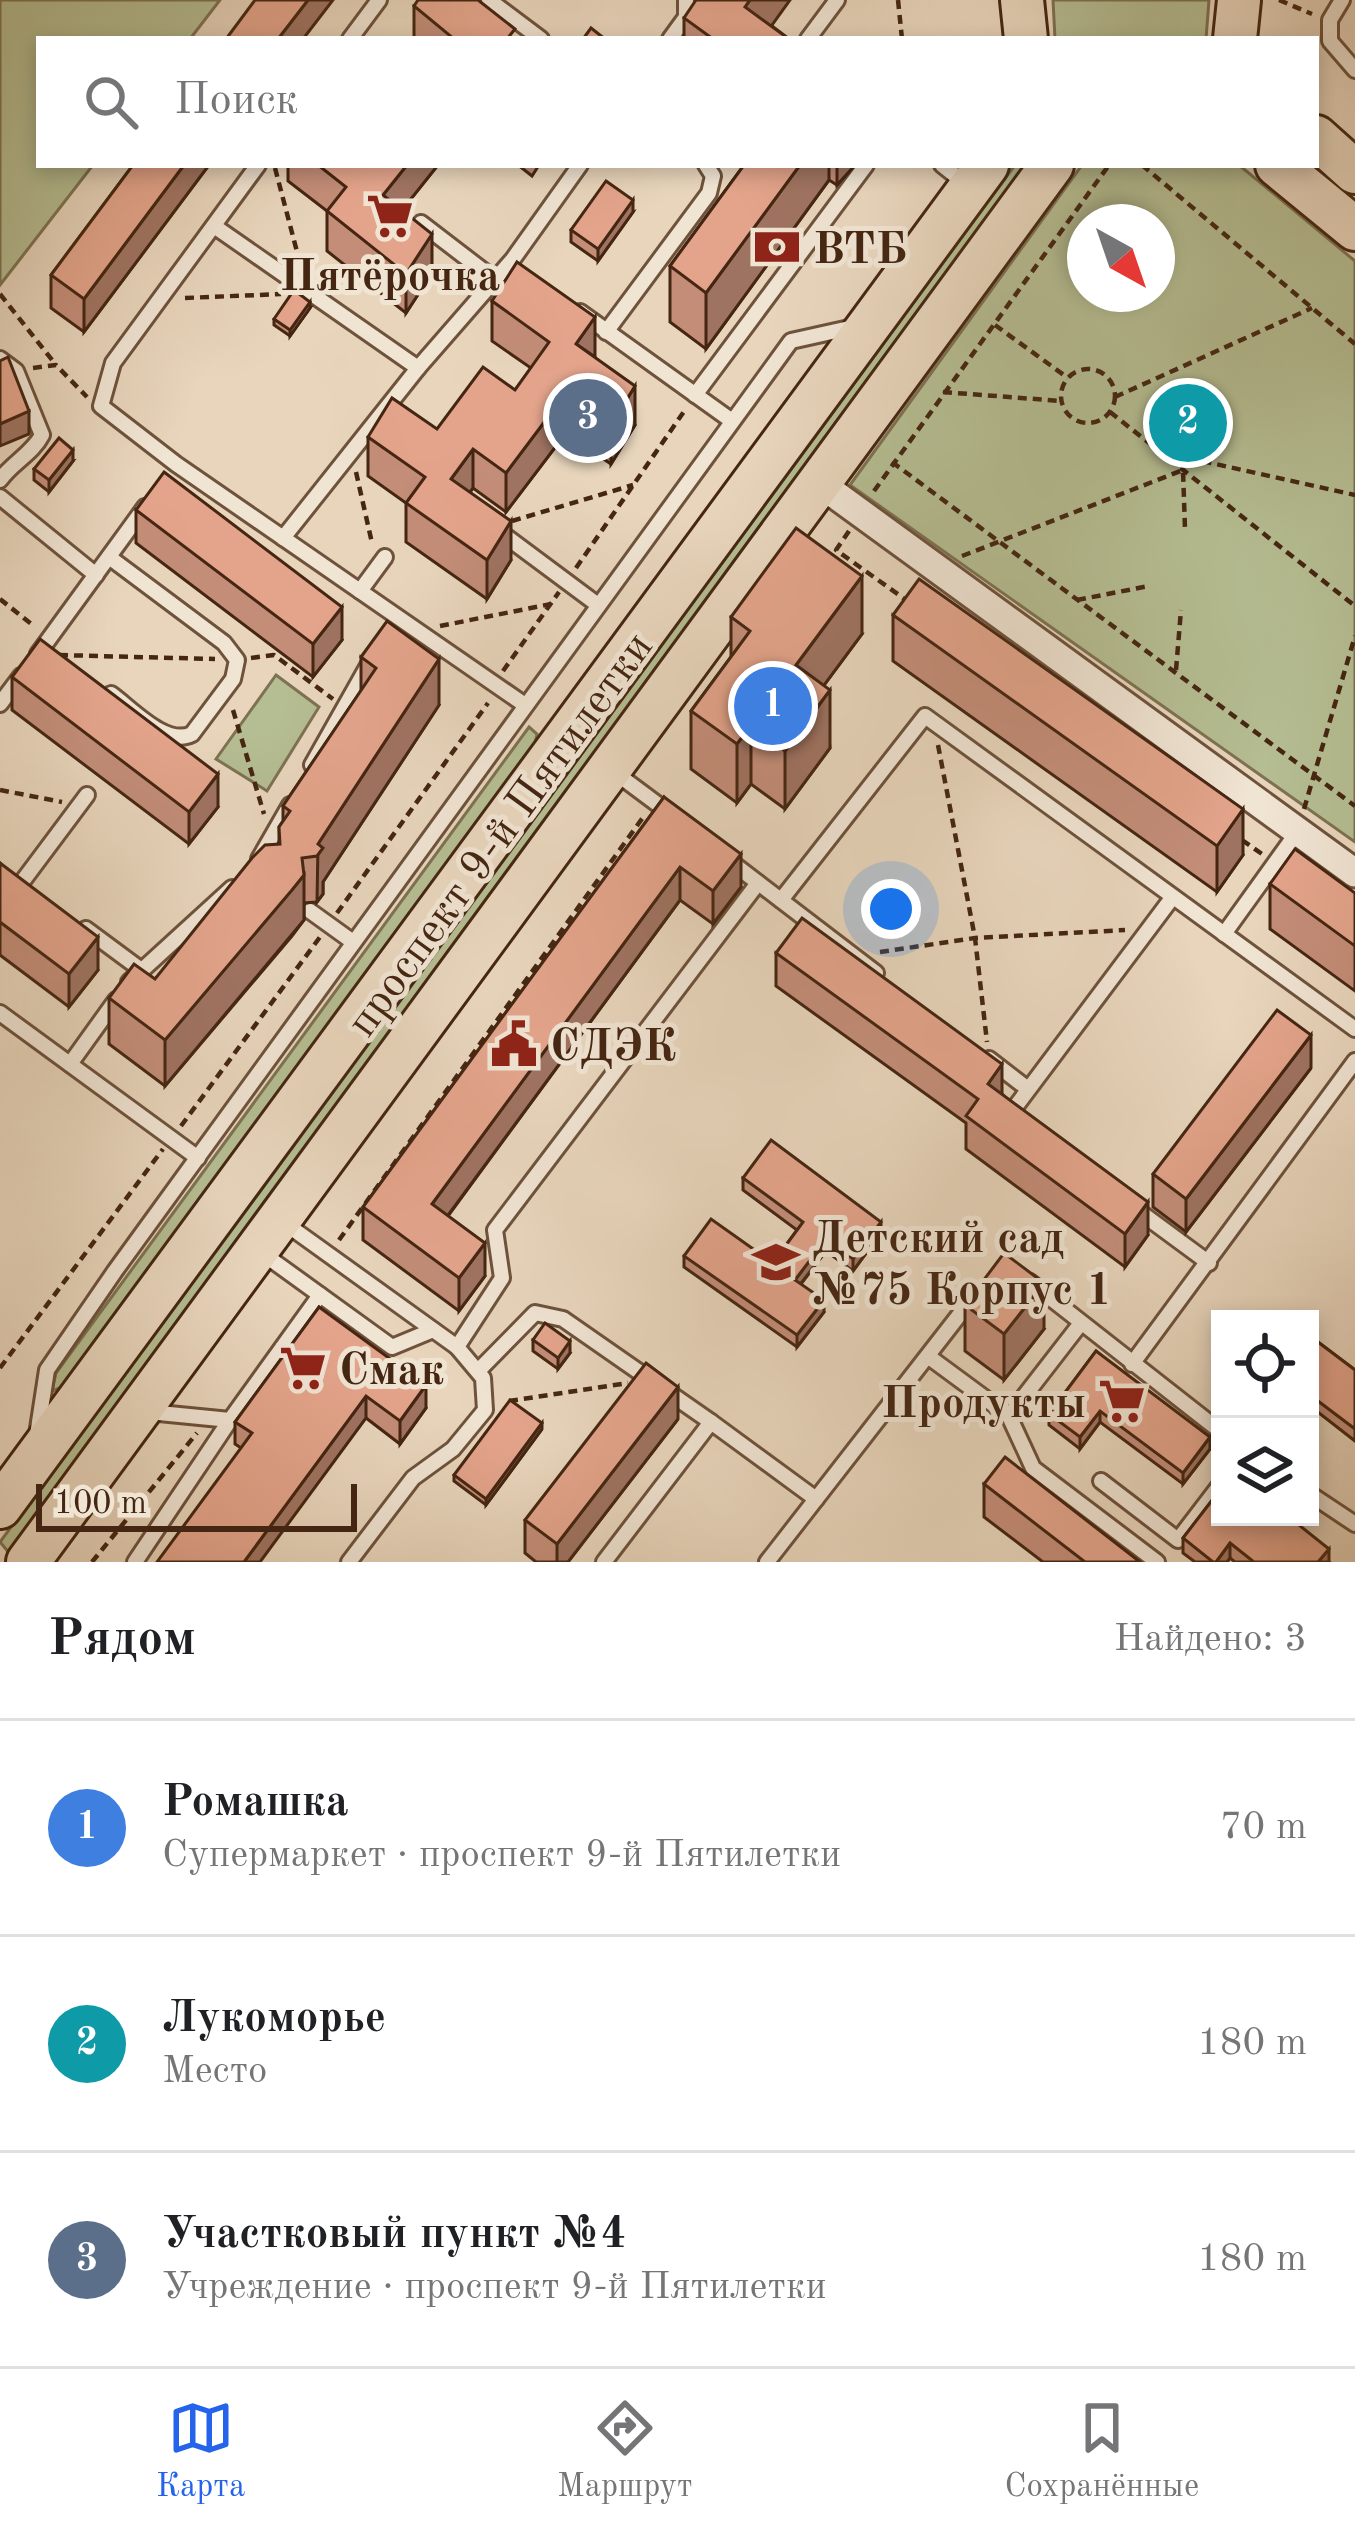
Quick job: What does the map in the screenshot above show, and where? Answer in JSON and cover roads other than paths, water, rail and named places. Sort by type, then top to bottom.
[{"type":"main road","points":[[1319,140],[1355,172]]},
{"type":"main road","name":"проспект 9-й Пятилетки","points":[[28,1562],[1050,168]]},
{"type":"main road","points":[[1281,168],[1355,229]]},
{"type":"main road","name":"проспект 9-й Пятилетки","points":[[0,1507],[870,323],[967,173]]},
{"type":"street","points":[[818,482],[1355,873]]},
{"type":"lane","points":[[352,36],[379,0]]},
{"type":"lane","points":[[489,0],[538,36]]},
{"type":"lane","points":[[672,36],[686,16],[686,0]]},
{"type":"lane","points":[[810,36],[837,0]]},
{"type":"lane","points":[[1342,0],[1330,20],[1337,55],[1355,70]]},
{"type":"lane","points":[[256,168],[113,363],[101,406],[176,464],[525,705]]},
{"type":"lane","points":[[283,538],[418,368],[512,260],[578,168]]},
{"type":"lane","points":[[606,332],[709,193],[713,176],[708,168]]},
{"type":"lane","points":[[695,395],[864,168]]},
{"type":"lane","points":[[421,223],[494,279]]},
{"type":"lane","points":[[214,226],[418,368]]},
{"type":"lane","points":[[512,260],[531,274]]},
{"type":"lane","points":[[569,303],[732,421]]},
{"type":"lane","points":[[33,1462],[47,1370],[790,341],[870,323]]},
{"type":"lane","points":[[0,359],[16,371],[42,435],[34,451],[14,461],[0,480]]},
{"type":"lane","points":[[162,482],[176,464]]},
{"type":"lane","points":[[0,497],[96,575]]},
{"type":"lane","points":[[0,704],[149,501]]},
{"type":"lane","points":[[486,522],[598,605]]},
{"type":"lane","points":[[96,682],[169,736],[182,739],[227,688],[238,660],[224,643],[109,557]]},
{"type":"lane","points":[[360,591],[381,561]]},
{"type":"lane","points":[[386,634],[396,616]]},
{"type":"lane","points":[[47,641],[59,655]]},
{"type":"lane","points":[[70,1064],[140,968],[254,869],[376,653]]},
{"type":"lane","points":[[781,900],[925,716],[1355,1029]]},
{"type":"lane","points":[[609,768],[689,829]]},
{"type":"lane","points":[[39,894],[17,878],[83,800]]},
{"type":"lane","points":[[1224,934],[1298,831]]},
{"type":"lane","points":[[706,842],[887,982]]},
{"type":"lane","points":[[254,869],[272,883]]},
{"type":"lane","points":[[457,1347],[502,1278],[495,1230],[758,883]]},
{"type":"lane","points":[[1028,1128],[1010,1114],[1172,898]]},
{"type":"lane","points":[[310,911],[353,942]]},
{"type":"lane","points":[[72,919],[140,968]]},
{"type":"lane","points":[[0,1013],[197,1158]]},
{"type":"lane","points":[[972,1046],[1028,1089]]},
{"type":"lane","points":[[1132,1364],[1355,1061]]},
{"type":"lane","points":[[1118,1195],[1209,1263]]},
{"type":"lane","points":[[268,1234],[328,1256],[457,1347],[479,1370],[485,1405],[453,1449],[413,1478],[349,1562]]},
{"type":"lane","points":[[268,1234],[320,1295],[392,1347],[433,1330]]},
{"type":"lane","points":[[1017,1272],[1211,1424]]},
{"type":"lane","points":[[767,1562],[989,1276]]},
{"type":"lane","points":[[135,1562],[320,1295]]},
{"type":"lane","points":[[479,1370],[535,1312],[563,1319],[816,1499]]},
{"type":"lane","points":[[1009,1416],[1081,1323]]},
{"type":"lane","points":[[928,1357],[1009,1416],[1033,1468],[1157,1562]]},
{"type":"lane","points":[[138,1411],[230,1420]]},
{"type":"lane","points":[[604,1562],[710,1422]]},
{"type":"lane","points":[[1102,1481],[1178,1540],[1211,1497]]},
{"type":"lane","points":[[1319,1500],[1355,1524]]},
{"type":"place","name":"Пятёрочка","points":[[390,216]]},
{"type":"place","name":"ВТБ","points":[[777,247]]},
{"type":"place","name":"Участковый пункт №4","points":[[588,418]]},
{"type":"place","name":"Лукоморье","points":[[1188,423]]},
{"type":"place","name":"Ромашка","points":[[773,706]]},
{"type":"place","name":"СДЭК","points":[[514,1044]]},
{"type":"place","name":"Детский сад №75 Корпус 1","points":[[776,1262]]},
{"type":"place","name":"Смак","points":[[303,1368]]},
{"type":"place","name":"Продукты","points":[[1122,1401]]}]
